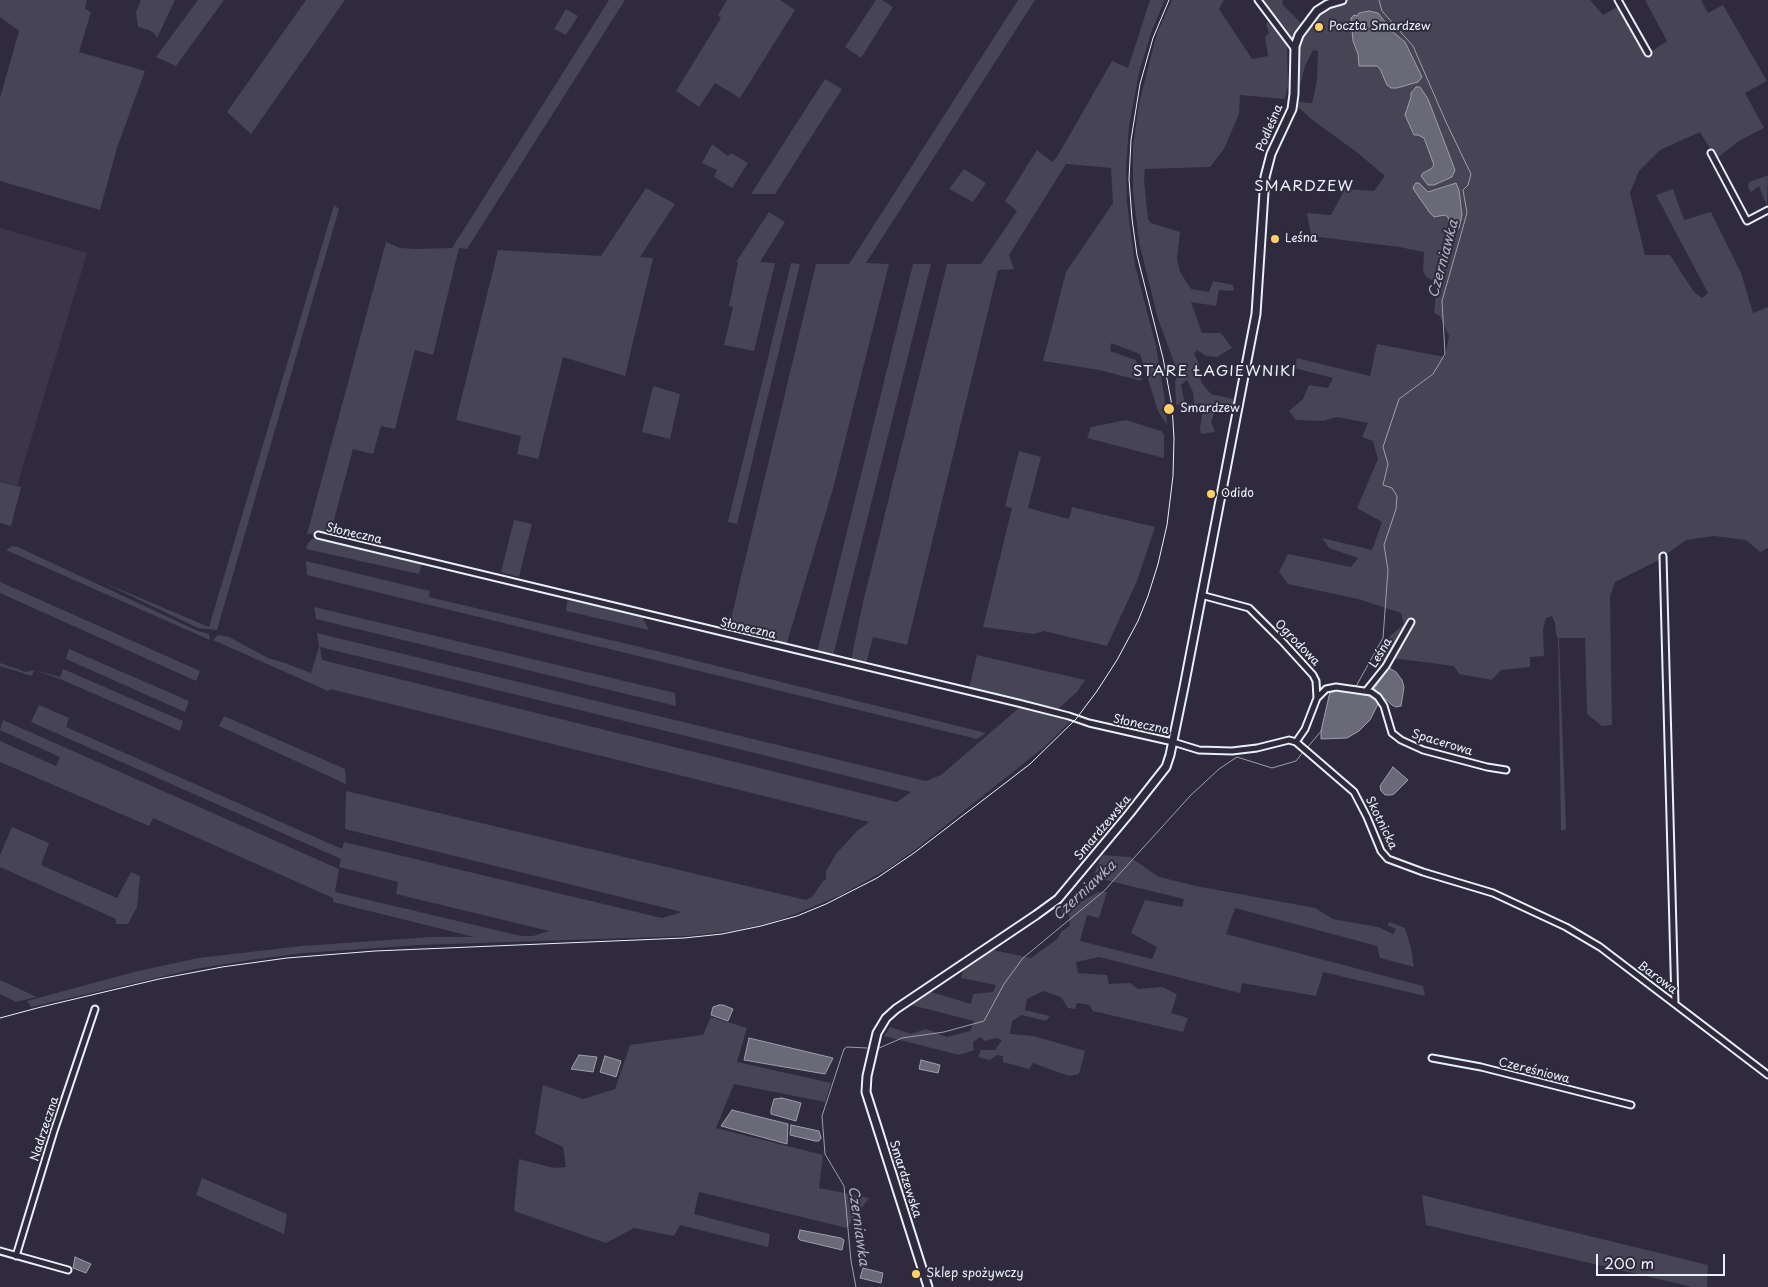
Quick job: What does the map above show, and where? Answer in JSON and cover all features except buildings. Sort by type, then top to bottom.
[{"type":"street","points":[[1258,0],[1294,48]]},
{"type":"street","name":"Podleśna","points":[[1258,288],[1265,177],[1271,154],[1292,109],[1294,94],[1294,48],[1296,40],[1317,11],[1328,4],[1342,0]]},
{"type":"street","points":[[1618,0],[1648,52]]},
{"type":"street","points":[[1284,36],[1296,40]]},
{"type":"street","points":[[1710,153],[1747,221],[1768,210]]},
{"type":"street","name":"Smardzewska","points":[[928,1287],[866,1092],[866,1076],[877,1033],[886,1018],[896,1008],[1058,899],[1159,777],[1168,761],[1255,318],[1258,288]]},
{"type":"street","name":"Słoneczna","points":[[318,535],[1173,742]]},
{"type":"street","points":[[1663,556],[1675,1004]]},
{"type":"street","name":"Ogrodowa","points":[[1201,595],[1249,608],[1313,675],[1316,681],[1317,698]]},
{"type":"street","name":"Leśna","points":[[1366,691],[1386,666],[1410,622]]},
{"type":"street","points":[[1173,742],[1199,750],[1219,751],[1251,749],[1289,740],[1296,742],[1305,729],[1317,698],[1323,692],[1331,687],[1366,691]]},
{"type":"street","name":"Spacerowa","points":[[1366,691],[1375,694],[1381,701],[1392,733],[1401,740],[1423,750],[1487,767],[1506,770]]},
{"type":"street","name":"Skotnicka","points":[[1296,742],[1354,792],[1381,851],[1388,859],[1423,872],[1494,893],[1526,909]]},
{"type":"street","name":"Barowa","points":[[1526,909],[1566,927],[1600,947],[1768,1075]]},
{"type":"street","name":"Nadrzeczna","points":[[16,1256],[54,1131],[95,1008]]},
{"type":"street","name":"Czereśniowa","points":[[1432,1058],[1481,1068],[1631,1105]]},
{"type":"street","points":[[0,1251],[68,1270]]},
{"type":"shaded area","points":[[0,0],[87,0],[85,9],[91,12],[79,52],[145,71],[117,148],[100,210],[0,181],[0,98],[19,31],[0,17]]},
{"type":"shaded area","points":[[141,0],[175,0],[157,38],[149,30],[138,27],[136,12]]},
{"type":"shaded area","points":[[198,0],[224,0],[176,66],[156,57]]},
{"type":"shaded area","points":[[306,0],[345,0],[251,134],[227,112]]},
{"type":"shaded area","points":[[609,0],[625,0],[467,249],[459,248],[433,355],[415,350],[395,429],[381,426],[373,454],[353,449],[330,535],[307,534],[386,242],[400,248],[452,248]]},
{"type":"shaded area","points":[[727,0],[780,0],[795,10],[740,98],[715,83],[699,107],[676,91],[721,18],[718,15]]},
{"type":"shaded area","points":[[876,0],[882,0],[893,7],[861,58],[845,47]]},
{"type":"shaded area","points":[[1018,0],[1035,0],[866,263],[889,264],[834,485],[786,646],[728,631],[816,264],[849,264]]},
{"type":"shaded area","points":[[1150,0],[1165,0],[1152,30],[1139,73],[1129,126],[1126,168],[1127,203],[1135,265],[1156,346],[1167,425],[1158,411],[1140,354],[1111,343],[1110,351],[1136,360],[1142,381],[1099,370],[1043,361],[1066,272],[1113,203],[1111,168],[1066,164],[1009,255],[1014,269],[998,270],[907,645],[873,637],[866,664],[851,660],[863,602],[947,264],[981,264],[1017,211],[1005,201],[1037,150],[1052,162],[1057,157],[1112,61],[1128,68]]},
{"type":"shaded area","points":[[1172,0],[1224,0],[1219,9],[1252,59],[1268,56],[1265,37],[1269,33],[1266,24],[1268,22],[1282,36],[1287,45],[1288,85],[1285,99],[1240,95],[1239,114],[1224,149],[1210,167],[1145,169],[1144,181],[1148,219],[1151,223],[1180,232],[1177,259],[1180,272],[1191,289],[1209,292],[1213,281],[1233,285],[1234,291],[1219,290],[1216,306],[1191,302],[1202,333],[1221,333],[1232,348],[1217,357],[1206,356],[1197,350],[1194,354],[1199,364],[1201,382],[1211,394],[1233,399],[1235,405],[1217,406],[1211,422],[1215,432],[1201,434],[1200,427],[1203,411],[1200,403],[1194,405],[1193,392],[1187,380],[1181,385],[1185,404],[1176,405],[1175,382],[1178,373],[1158,319],[1139,242],[1133,191],[1133,146],[1139,103],[1157,33]]},
{"type":"shaded area","points":[[1258,0],[1283,0],[1282,4],[1305,27],[1320,9],[1344,0],[1590,0],[1603,15],[1619,6],[1646,55],[1667,41],[1645,0],[1701,0],[1708,13],[1723,5],[1767,81],[1745,93],[1764,128],[1739,141],[1716,159],[1700,132],[1660,150],[1639,171],[1630,193],[1645,255],[1670,255],[1694,292],[1702,298],[1708,293],[1656,195],[1673,189],[1684,220],[1711,212],[1741,273],[1753,313],[1768,307],[1768,548],[1760,552],[1746,540],[1714,536],[1686,540],[1657,561],[1615,582],[1610,597],[1612,725],[1602,726],[1587,714],[1585,638],[1559,638],[1566,829],[1561,831],[1558,638],[1552,616],[1546,618],[1543,629],[1544,656],[1530,657],[1530,667],[1501,670],[1492,680],[1459,674],[1454,666],[1399,659],[1377,660],[1390,636],[1404,624],[1401,613],[1358,599],[1288,584],[1279,572],[1288,554],[1351,567],[1358,558],[1329,548],[1322,538],[1372,550],[1382,522],[1357,508],[1378,459],[1373,441],[1362,437],[1368,423],[1337,417],[1323,421],[1296,420],[1289,411],[1303,399],[1309,385],[1328,388],[1333,378],[1294,368],[1297,358],[1370,376],[1377,344],[1445,357],[1449,336],[1440,316],[1434,313],[1437,283],[1426,277],[1423,271],[1424,252],[1311,236],[1307,213],[1331,215],[1345,189],[1374,191],[1385,176],[1298,107],[1299,102],[1312,103],[1317,81],[1318,51],[1313,50],[1305,66],[1300,85],[1296,40],[1284,36]]},
{"type":"shaded area","points":[[566,9],[578,16],[566,35],[554,29]]},
{"type":"shaded area","points":[[825,79],[842,89],[775,194],[751,194]]},
{"type":"shaded area","points":[[712,144],[728,156],[731,153],[748,163],[732,188],[714,177],[717,170],[702,163]]},
{"type":"shaded area","points":[[964,169],[986,183],[973,202],[949,189]]},
{"type":"shaded area","points":[[1768,176],[1767,206],[1759,186],[1751,192],[1748,188],[1749,182]]},
{"type":"shaded area","points":[[646,188],[675,204],[640,257],[653,258],[625,376],[563,357],[538,459],[517,454],[521,436],[456,420],[498,250],[601,256]]},
{"type":"shaded area","points":[[334,205],[339,209],[217,630],[198,628],[100,581],[209,627]]},
{"type":"shaded area","points":[[769,212],[785,222],[760,262],[775,263],[754,351],[724,345],[733,307],[729,306],[738,262],[736,262]]},
{"type":"shaded area","points":[[0,228],[87,253],[17,486],[0,481]]},
{"type":"shaded area","points":[[791,263],[800,264],[737,524],[728,522]]},
{"type":"shaded area","points":[[913,264],[931,264],[833,656],[817,653]]},
{"type":"shaded area","points":[[653,386],[680,394],[670,439],[642,432]]},
{"type":"shaded area","points":[[1126,420],[1161,431],[1164,435],[1164,458],[1087,438],[1091,427]]},
{"type":"shaded area","points":[[1019,451],[1041,457],[1028,508],[1069,519],[1072,507],[1155,527],[1137,581],[1107,646],[1044,631],[1034,634],[983,627],[1012,508],[1005,506]]},
{"type":"shaded area","points":[[0,482],[21,487],[11,526],[0,523]]},
{"type":"shaded area","points":[[514,520],[532,524],[519,577],[501,572]]},
{"type":"shaded area","points":[[318,537],[422,563],[419,574],[306,549],[312,539]]},
{"type":"shaded area","points":[[12,546],[18,547],[198,631],[209,634],[210,640],[6,550]]},
{"type":"shaded area","points":[[306,561],[430,591],[429,597],[657,651],[986,733],[977,739],[307,575]]},
{"type":"shaded area","points":[[0,582],[200,671],[196,681],[0,593]]},
{"type":"shaded area","points":[[568,597],[642,617],[649,630],[566,611]]},
{"type":"shaded area","points":[[314,607],[675,693],[676,706],[316,619]]},
{"type":"shaded area","points":[[317,633],[926,781],[941,775],[1020,707],[1072,720],[1043,748],[916,849],[889,868],[841,895],[769,923],[732,931],[688,936],[419,945],[304,953],[195,969],[31,1007],[27,1001],[134,972],[198,958],[302,946],[430,937],[474,937],[333,902],[333,898],[153,818],[149,826],[0,762],[0,741],[56,766],[60,757],[0,730],[3,720],[339,869],[335,892],[521,936],[533,936],[549,931],[396,894],[398,882],[339,867],[341,859],[31,722],[39,705],[69,718],[66,727],[342,849],[344,842],[662,918],[682,912],[345,829],[346,791],[806,900],[812,897],[823,881],[826,880],[826,871],[836,854],[857,831],[869,822],[330,689],[328,691],[213,640],[218,635],[229,637],[268,658],[311,673],[319,647]],"holes":[[[320,647],[911,792],[897,802],[322,660]]]},
{"type":"shaded area","points":[[69,649],[189,701],[185,712],[66,659]]},
{"type":"shaded area","points":[[977,655],[1085,680],[1077,692],[1057,710],[969,689]]},
{"type":"shaded area","points":[[0,663],[26,672],[34,670],[32,676],[0,666]]},
{"type":"shaded area","points":[[63,669],[183,721],[180,731],[60,679],[34,670],[60,677]]},
{"type":"shaded area","points":[[224,716],[345,769],[346,784],[219,726]]},
{"type":"shaded area","points":[[12,827],[49,843],[41,865],[117,898],[131,872],[140,876],[137,907],[128,924],[116,924],[116,919],[0,867],[0,855]]},
{"type":"shaded area","points":[[1102,855],[1130,857],[1159,877],[1196,886],[1315,908],[1333,919],[1378,927],[1393,934],[1396,929],[1387,925],[1390,922],[1405,928],[1414,967],[1380,958],[1377,946],[1235,908],[1226,934],[1423,986],[1425,996],[1323,972],[1316,996],[1242,983],[1240,993],[1099,957],[1076,962],[1078,973],[1107,975],[1109,984],[1130,983],[1138,989],[1162,987],[1177,994],[1171,1013],[1188,1018],[1183,1032],[1093,1011],[1089,1005],[1077,1003],[1075,1009],[1068,1008],[1061,997],[1043,991],[1027,999],[1025,1010],[1050,1016],[1046,1021],[1022,1015],[1012,1021],[1010,1034],[1034,1036],[1085,1051],[1079,1074],[1069,1076],[1033,1063],[1029,1069],[1003,1062],[1003,1056],[997,1055],[990,1060],[978,1057],[981,1050],[995,1050],[1002,1040],[996,1038],[985,1041],[980,1037],[973,1042],[974,1050],[959,1055],[884,1036],[890,1027],[911,1034],[926,1029],[947,1037],[970,1031],[974,1021],[911,1005],[928,991],[971,1004],[973,994],[993,992],[996,985],[961,978],[964,969],[993,950],[1031,958],[1057,939],[1062,931],[1070,926],[1069,915],[1061,913],[1062,906],[1069,900],[1081,902],[1098,892],[1107,892],[1099,918],[1087,915],[1080,941],[1152,959],[1157,947],[1131,933],[1145,900],[1182,907],[1184,899],[1093,877]]},
{"type":"shaded area","points":[[0,980],[37,997],[16,1002],[0,994]]},
{"type":"shaded area","points":[[711,1017],[747,1028],[737,1062],[831,1083],[825,1102],[734,1084],[716,1128],[823,1155],[819,1188],[869,1198],[847,1228],[699,1192],[694,1214],[770,1234],[768,1247],[680,1225],[674,1236],[634,1228],[606,1243],[514,1211],[519,1159],[554,1168],[566,1167],[563,1147],[535,1134],[543,1085],[583,1099],[615,1089],[630,1045],[703,1035]]},
{"type":"shaded area","points":[[202,1178],[287,1214],[284,1234],[196,1195]]},
{"type":"shaded area","points":[[1422,1195],[1708,1265],[1707,1287],[1693,1287],[1426,1225]]},
{"type":"water","points":[[1369,11],[1378,13],[1393,32],[1405,42],[1422,77],[1418,82],[1391,88],[1387,85],[1377,66],[1359,66],[1358,54],[1353,41],[1351,18],[1359,13]]},
{"type":"water","points":[[1416,87],[1420,87],[1428,99],[1455,170],[1452,177],[1434,185],[1428,185],[1421,176],[1434,165],[1424,138],[1414,135],[1405,115],[1411,93]]},
{"type":"water","points":[[1416,183],[1419,183],[1428,192],[1456,183],[1459,190],[1462,215],[1459,228],[1450,225],[1448,217],[1445,215],[1434,217],[1430,213],[1414,190],[1413,187]]},
{"type":"water","points":[[1389,668],[1396,672],[1402,680],[1404,687],[1401,706],[1396,707],[1392,705],[1374,689]]},
{"type":"water","points":[[1337,690],[1369,696],[1377,700],[1378,704],[1370,720],[1359,731],[1347,738],[1321,739],[1329,696],[1330,693]]},
{"type":"water","points":[[1393,767],[1408,780],[1394,794],[1385,795],[1381,791],[1380,786]]},
{"type":"water","points":[[719,1005],[733,1009],[728,1021],[711,1015],[713,1007]]},
{"type":"water","points":[[749,1038],[833,1058],[825,1074],[744,1060]]},
{"type":"water","points":[[579,1055],[597,1057],[593,1072],[571,1069]]},
{"type":"water","points":[[605,1056],[621,1061],[616,1077],[600,1072]]},
{"type":"water","points":[[921,1060],[940,1065],[938,1073],[919,1069]]},
{"type":"water","points":[[782,1098],[801,1103],[796,1121],[771,1114],[774,1099]]},
{"type":"water","points":[[732,1110],[788,1124],[787,1144],[721,1126]]},
{"type":"water","points":[[791,1125],[819,1131],[821,1138],[819,1141],[815,1141],[790,1135]]},
{"type":"water","points":[[800,1230],[841,1238],[844,1240],[842,1250],[800,1240],[798,1238]]},
{"type":"water","points":[[75,1257],[91,1264],[86,1273],[73,1268]]},
{"type":"water","points":[[863,1268],[883,1273],[881,1283],[860,1278]]},
{"type":"waterway","name":"Czerniawka","points":[[1355,688],[1383,638],[1388,570],[1384,545],[1396,509],[1397,496],[1392,488],[1383,485],[1388,464],[1383,447],[1399,399],[1433,374],[1445,354],[1442,301],[1467,213],[1463,190],[1468,185],[1471,174],[1413,46],[1382,11],[1379,0]]},
{"type":"waterway","points":[[1307,748],[1322,730]]},
{"type":"waterway","name":"Czerniawka","points":[[877,1049],[902,1038],[944,1032],[984,1021],[1004,984],[1023,958],[1104,891],[1190,796],[1219,769],[1237,757],[1272,768],[1296,761],[1303,752]]},
{"type":"waterway","name":"Czerniawka","points":[[856,1287],[851,1261],[844,1186],[825,1154],[822,1116],[844,1049],[847,1047],[867,1048]]},
{"type":"railway","points":[[0,1018],[159,979],[222,967],[287,958],[375,951],[684,938],[722,934],[761,926],[797,916],[826,904],[877,878],[914,853],[1030,764],[1076,719],[1117,660],[1138,621],[1148,596],[1167,525],[1173,476],[1174,438],[1172,406],[1163,358],[1137,255],[1129,179],[1131,140],[1140,84],[1153,38],[1169,0]]},
{"type":"place","name":"Poczta Smardzew","points":[[1319,27]]},
{"type":"place","name":"Leśna","points":[[1275,239]]},
{"type":"place","name":"Smardzew","points":[[1169,409]]},
{"type":"place","name":"Odido","points":[[1211,494]]},
{"type":"place","name":"Sklep spożywczy","points":[[916,1274]]},
{"type":"district","name":"SMARDZEW","points":[[1304,187]]},
{"type":"district","name":"STARE ŁAGIEWNIKI","points":[[1215,372]]}]
